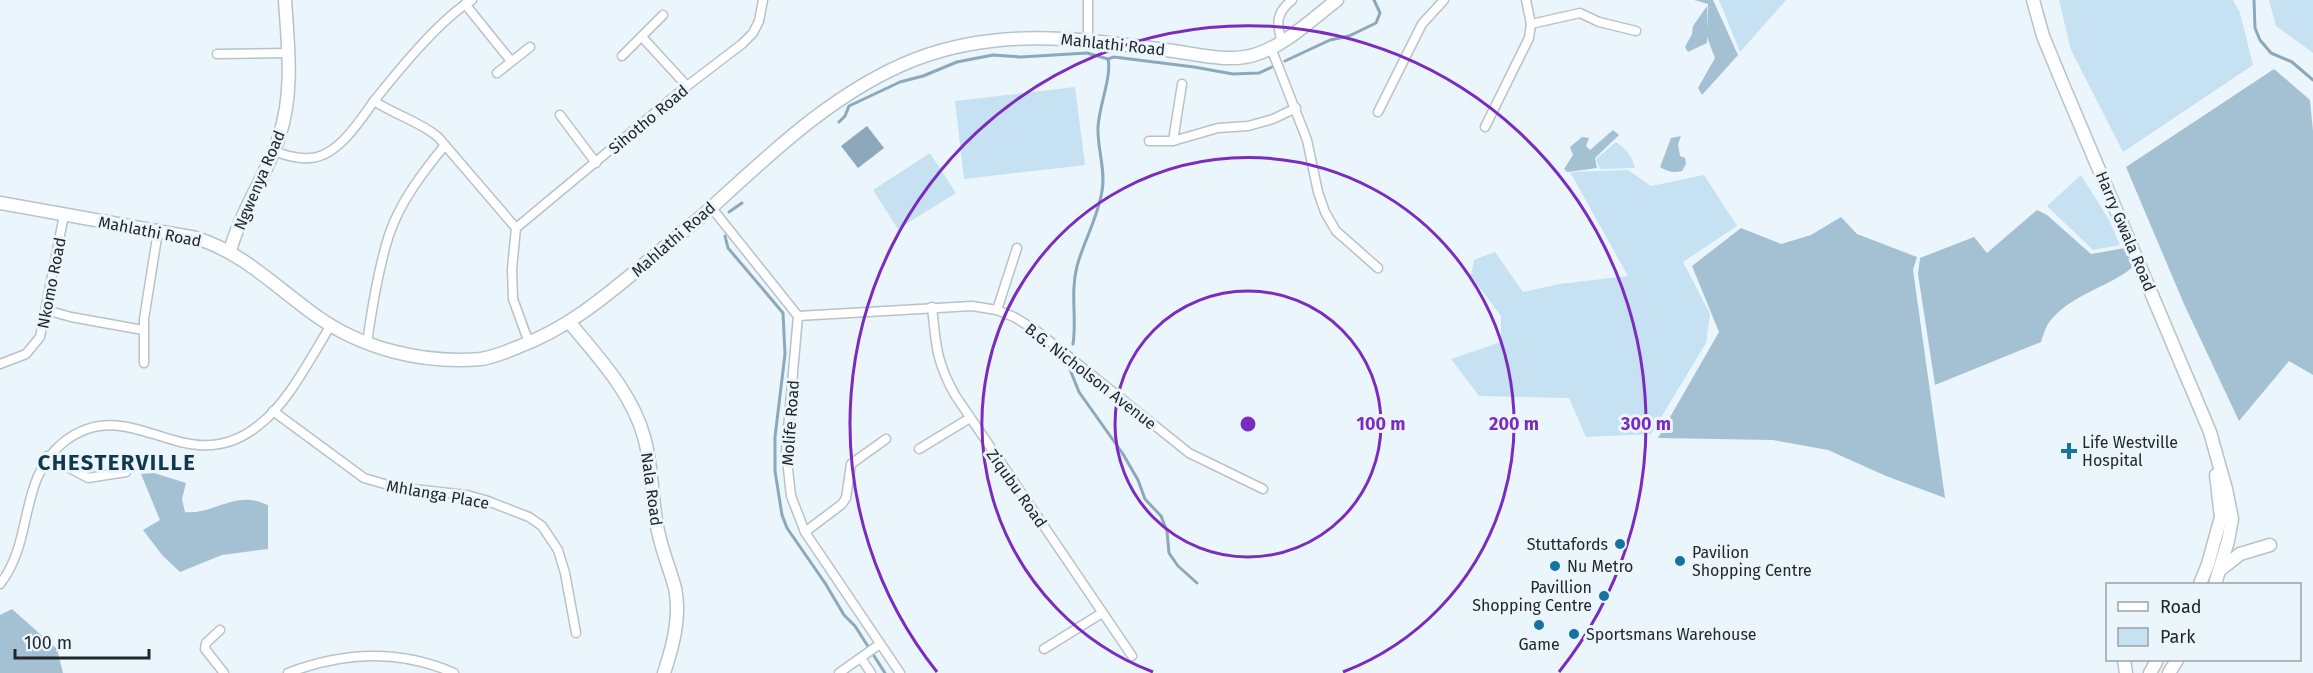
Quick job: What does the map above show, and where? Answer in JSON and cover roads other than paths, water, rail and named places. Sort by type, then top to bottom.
[{"type":"street","name":"Ngwenya Road","points":[[230,251],[273,151],[286,107],[289,53],[285,0]]},
{"type":"street","name":"Sihotho Road","points":[[516,228],[687,86],[742,44],[753,33],[762,12],[763,0]]},
{"type":"street","points":[[1088,0],[1088,40]]},
{"type":"street","points":[[1290,0],[1280,12],[1277,21],[1276,45],[1307,140],[1324,212],[1336,231],[1378,268]]},
{"type":"street","name":"Mahlathi Road","points":[[0,203],[196,238],[230,251],[331,325],[367,343],[415,357],[461,360],[497,356],[570,324],[595,306],[730,189],[832,105],[870,81],[915,59],[951,48],[987,41],[1054,37],[1221,57],[1254,56],[1276,45],[1337,0]]},
{"type":"street","points":[[1378,112],[1422,24],[1444,0]]},
{"type":"street","points":[[1485,127],[1526,48],[1531,24],[1526,0]]},
{"type":"street","name":"Harry Gwala Road","points":[[2033,0],[2043,36],[2203,413],[2217,462]]},
{"type":"street","points":[[273,151],[299,158],[317,158],[324,155],[354,129],[393,78],[443,23],[468,2],[511,61]]},
{"type":"street","points":[[1531,24],[1580,13],[1599,22],[1636,31]]},
{"type":"street","points":[[622,56],[663,15]]},
{"type":"street","points":[[642,37],[687,86]]},
{"type":"street","points":[[497,73],[530,47]]},
{"type":"street","points":[[217,54],[289,53]]},
{"type":"street","points":[[1173,141],[1182,84]]},
{"type":"street","points":[[375,101],[400,117],[426,127],[445,145],[516,228],[512,269],[513,299],[529,343]]},
{"type":"street","points":[[1149,141],[1173,141],[1218,128],[1260,123],[1296,108]]},
{"type":"street","points":[[560,116],[596,163]]},
{"type":"street","points":[[367,343],[372,304],[390,234],[407,198],[445,145]]},
{"type":"street","points":[[711,207],[798,316]]},
{"type":"street","name":"Nkomo Road","points":[[0,364],[12,361],[32,348],[40,337],[64,215]]},
{"type":"street","points":[[144,363],[143,330],[158,231]]},
{"type":"street","points":[[997,310],[1017,248]]},
{"type":"street","name":"B.G. Nicholson Avenue","points":[[798,316],[932,307],[972,306],[997,310],[1014,317],[1036,331],[1189,453],[1263,489]]},
{"type":"street","name":"Ziqubu Road","points":[[932,307],[937,354],[943,373],[970,418],[1132,656]]},
{"type":"street","points":[[46,310],[84,320],[143,330]]},
{"type":"street","name":"Molife Road","points":[[798,316],[786,468],[791,496],[805,532],[900,673]]},
{"type":"street","name":"Nala Road","points":[[570,324],[613,376],[636,416],[645,438],[652,472],[658,532],[677,604],[676,629],[664,673]]},
{"type":"street","points":[[0,584],[21,542],[33,486],[47,456],[75,434],[99,425],[131,427],[190,445],[226,444],[247,435],[273,411],[297,379],[331,325]]},
{"type":"street","name":"Mhlanga Place","points":[[273,411],[364,478],[387,485],[467,495],[529,517],[542,526],[558,550],[565,573],[576,633]]},
{"type":"street","points":[[920,449],[970,418]]},
{"type":"street","points":[[805,532],[842,504],[846,498],[851,464],[886,439]]},
{"type":"street","points":[[47,456],[88,478],[126,472]]},
{"type":"street","points":[[2216,583],[2221,570],[2232,519],[2226,489],[2217,462]]},
{"type":"street","points":[[2201,583],[2221,517],[2216,477],[2217,462]]},
{"type":"street","points":[[2221,570],[2240,554],[2270,545]]},
{"type":"street","points":[[1044,649],[1102,613]]},
{"type":"street","points":[[220,630],[206,643],[205,649],[224,673]]},
{"type":"street","points":[[839,673],[879,645]]},
{"type":"street","points":[[288,673],[326,661],[375,655],[399,656],[436,665],[454,673]]},
{"type":"street","points":[[863,656],[871,673]]},
{"type":"waterway","points":[[1285,61],[1330,40],[1349,36],[1376,23],[1380,13],[1374,0]]},
{"type":"waterway","points":[[2254,0],[2255,28],[2260,40],[2271,53],[2292,62],[2313,80]]},
{"type":"waterway","points":[[839,122],[845,116],[849,106],[900,82],[923,76],[957,62],[993,55],[1021,57],[1087,53],[1108,59],[1114,57],[1233,74],[1259,73],[1272,67]]},
{"type":"waterway","points":[[1073,344],[1075,276],[1097,210],[1103,183],[1098,127],[1108,74],[1108,59]]},
{"type":"waterway","points":[[729,212],[742,203]]},
{"type":"waterway","points":[[725,236],[728,248],[783,313],[785,354],[775,437],[775,471],[782,515],[787,528],[885,673]]},
{"type":"waterway","points":[[1069,367],[1079,392],[1123,454],[1138,480],[1145,499],[1161,516],[1167,531],[1169,553],[1178,566],[1197,583]]},
{"type":"place","name":"Life Westville Hospital","points":[[2069,451]]},
{"type":"place","name":"Stuttafords","points":[[1620,544]]},
{"type":"place","name":"Pavilion Shopping Centre","points":[[1680,561]]},
{"type":"place","name":"Nu Metro","points":[[1555,566]]},
{"type":"place","name":"Pavillion Shopping Centre","points":[[1604,596]]},
{"type":"place","name":"Game","points":[[1539,625]]},
{"type":"place","name":"Sportsmans Warehouse","points":[[1574,634]]},
{"type":"district","name":"CHESTERVILLE","points":[[117,462]]}]
